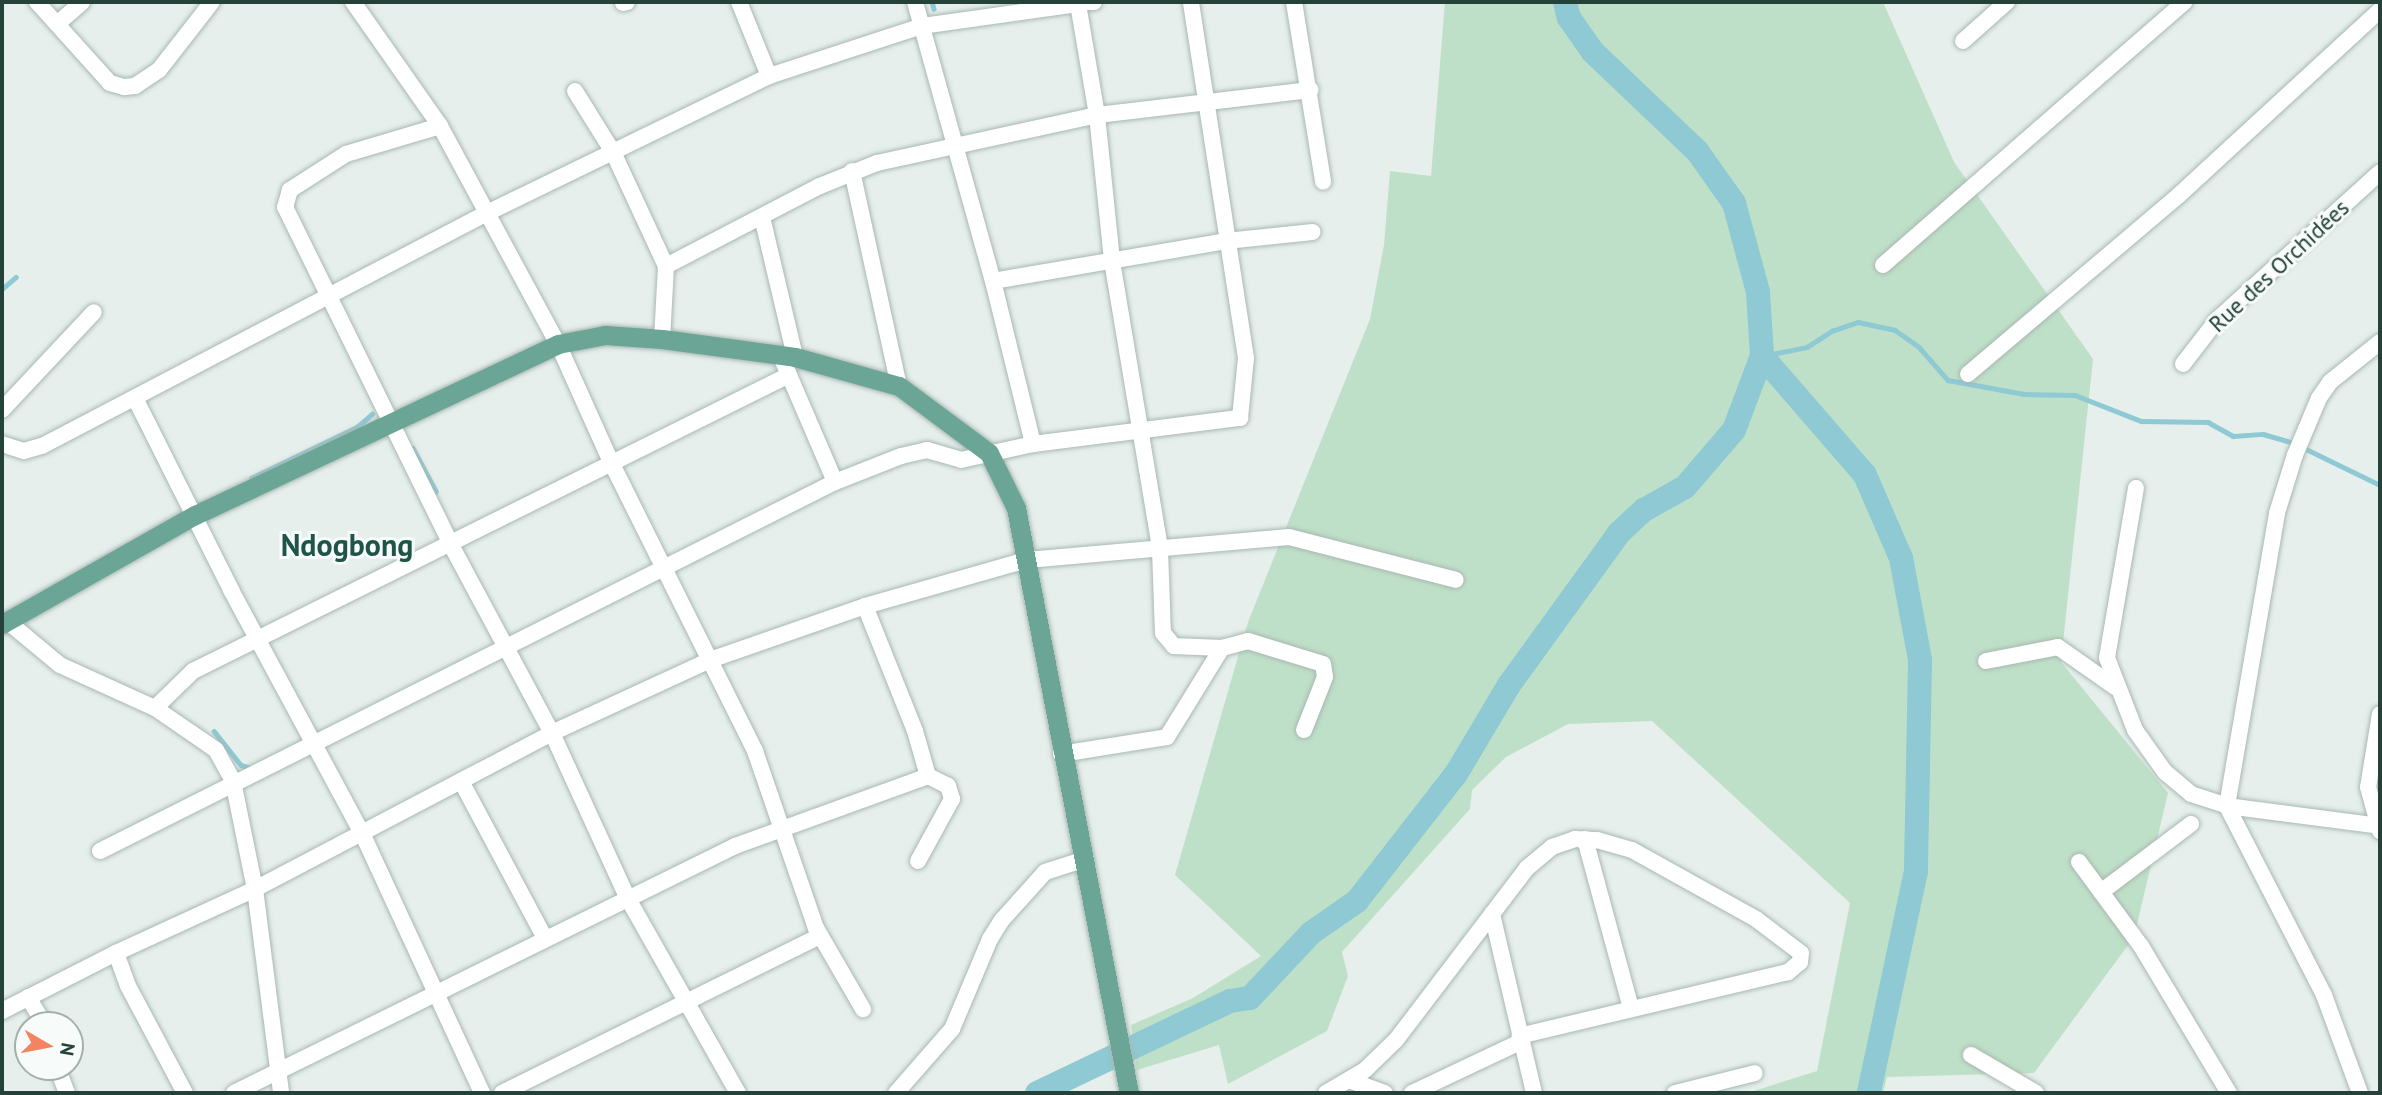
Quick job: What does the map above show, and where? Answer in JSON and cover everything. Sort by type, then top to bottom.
[{"type":"main road","points":[[4,622],[195,516],[558,344],[605,335],[662,339],[899,386],[989,453],[1016,508],[1061,754],[1086,859],[1128,1085]]},
{"type":"street","points":[[37,2],[110,83],[135,86],[159,71],[180,48],[212,2]]},
{"type":"street","points":[[57,24],[82,2]]},
{"type":"street","points":[[353,2],[440,125],[558,344],[612,464],[666,566],[755,751],[780,829],[820,936],[863,1009]]},
{"type":"street","points":[[739,2],[769,76]]},
{"type":"street","points":[[915,2],[993,282],[1033,444]]},
{"type":"street","points":[[2,446],[24,451],[42,446],[487,213],[769,76],[922,26],[1083,2],[1112,261],[1160,549],[1167,642],[1222,649],[1248,641],[1323,664],[1325,677],[1304,730]]},
{"type":"street","points":[[100,851],[188,810],[233,781],[835,482],[927,450],[956,459],[1033,444],[1240,418],[1246,358],[1191,2]]},
{"type":"street","points":[[1294,2],[1311,90],[1322,182]]},
{"type":"street","points":[[1963,41],[2007,2]]},
{"type":"street","points":[[1883,265],[2184,2]]},
{"type":"street","points":[[1968,374],[2179,195],[2380,10]]},
{"type":"street","points":[[666,267],[852,171],[1097,116],[1311,90]]},
{"type":"street","points":[[575,91],[613,152],[666,267],[662,339]]},
{"type":"street","points":[[440,125],[346,154],[290,190],[287,214],[450,543],[552,733],[627,897],[684,1002],[738,1093]]},
{"type":"street","points":[[852,171],[899,386]]},
{"type":"street","name":"Rue des Orchidées","points":[[2183,364],[2217,320],[2380,173]]},
{"type":"street","points":[[762,217],[788,362],[835,482]]},
{"type":"street","points":[[993,282],[1226,241],[1312,232]]},
{"type":"street","points":[[2,410],[94,312]]},
{"type":"street","points":[[2360,1093],[2324,995],[2227,806],[2277,513],[2295,455],[2319,398],[2330,382],[2380,342]]},
{"type":"street","points":[[155,708],[193,671],[612,464],[788,362]]},
{"type":"street","points":[[135,398],[362,833],[482,1093]]},
{"type":"street","points":[[2136,488],[2107,658],[2115,687],[2135,730],[2178,785],[2227,806],[2379,827],[2368,788],[2380,714]]},
{"type":"street","points":[[2,1011],[116,953],[255,889],[552,733],[710,660],[865,606],[1027,560],[1289,537],[1456,580]]},
{"type":"street","points":[[865,606],[915,730],[928,776]]},
{"type":"street","points":[[4,622],[60,665],[155,708],[216,750],[233,781],[255,889],[276,1076],[281,1093]]},
{"type":"street","points":[[1986,661],[2058,647],[2115,687]]},
{"type":"street","points":[[1061,754],[1167,737],[1222,649]]},
{"type":"street","points":[[234,1093],[276,1076],[627,897],[780,829],[928,776],[948,786],[952,799],[918,861]]},
{"type":"street","points":[[461,781],[545,938]]},
{"type":"street","points":[[2101,892],[2191,824]]},
{"type":"street","points":[[1585,839],[1631,1008]]},
{"type":"street","points":[[1326,1093],[1349,1080],[1396,1040],[1492,914],[1539,856],[1552,846],[1585,839],[1632,850],[1756,919],[1801,953],[1800,962],[1788,972],[1631,1008],[1521,1038],[1412,1093]]},
{"type":"street","points":[[896,1093],[952,1029],[990,939],[1002,920],[1045,872],[1086,859]]},
{"type":"street","points":[[2079,862],[2141,946],[2229,1093]]},
{"type":"street","points":[[1492,914],[1534,1093]]},
{"type":"street","points":[[502,1093],[820,936]]},
{"type":"street","points":[[116,953],[128,986],[185,1093]]},
{"type":"street","points":[[28,997],[36,1011]]},
{"type":"street","points":[[1971,1055],[2036,1093]]},
{"type":"street","points":[[1675,1093],[1755,1073]]},
{"type":"street","points":[[1349,1080],[1385,1093]]},
{"type":"green space","points":[[1445,2],[1883,2],[1954,162],[2093,359],[2061,662],[2168,793],[2134,937],[2034,1073],[1887,1077],[1883,1093],[1747,1093],[1817,1071],[1850,903],[1652,721],[1568,724],[1506,757],[1472,790],[1470,809],[1342,952],[1348,976],[1327,1031],[1228,1084],[1219,1045],[1137,1070],[1131,1025],[1193,998],[1261,956],[1175,875],[1248,622],[1370,319],[1384,245],[1390,171],[1431,176]]},
{"type":"waterway","points":[[932,2],[934,9]]},
{"type":"waterway","points":[[1037,1093],[1230,1001],[1250,998],[1311,933],[1357,901],[1456,774],[1509,685],[1619,533],[1644,510],[1685,487],[1734,430],[1762,356],[1758,292],[1734,203],[1697,151],[1593,52],[1569,18],[1565,2]]},
{"type":"waterway","points":[[2,289],[16,277]]},
{"type":"waterway","points":[[1762,356],[1807,347],[1832,331],[1858,322],[1895,330],[1919,347],[1948,380],[2024,394],[2075,395],[2141,421],[2208,422],[2233,436],[2263,434],[2294,443]]},
{"type":"waterway","points":[[1762,356],[1865,475],[1901,558],[1920,660],[1916,871],[1869,1093]]},
{"type":"waterway","points":[[251,478],[357,427],[372,414]]},
{"type":"waterway","points":[[2302,447],[2380,485]]},
{"type":"waterway","points":[[413,448],[436,491]]},
{"type":"waterway","points":[[214,731],[241,765],[251,768]]},
{"type":"district","name":"Ndogbong","points":[[347,545]]}]
